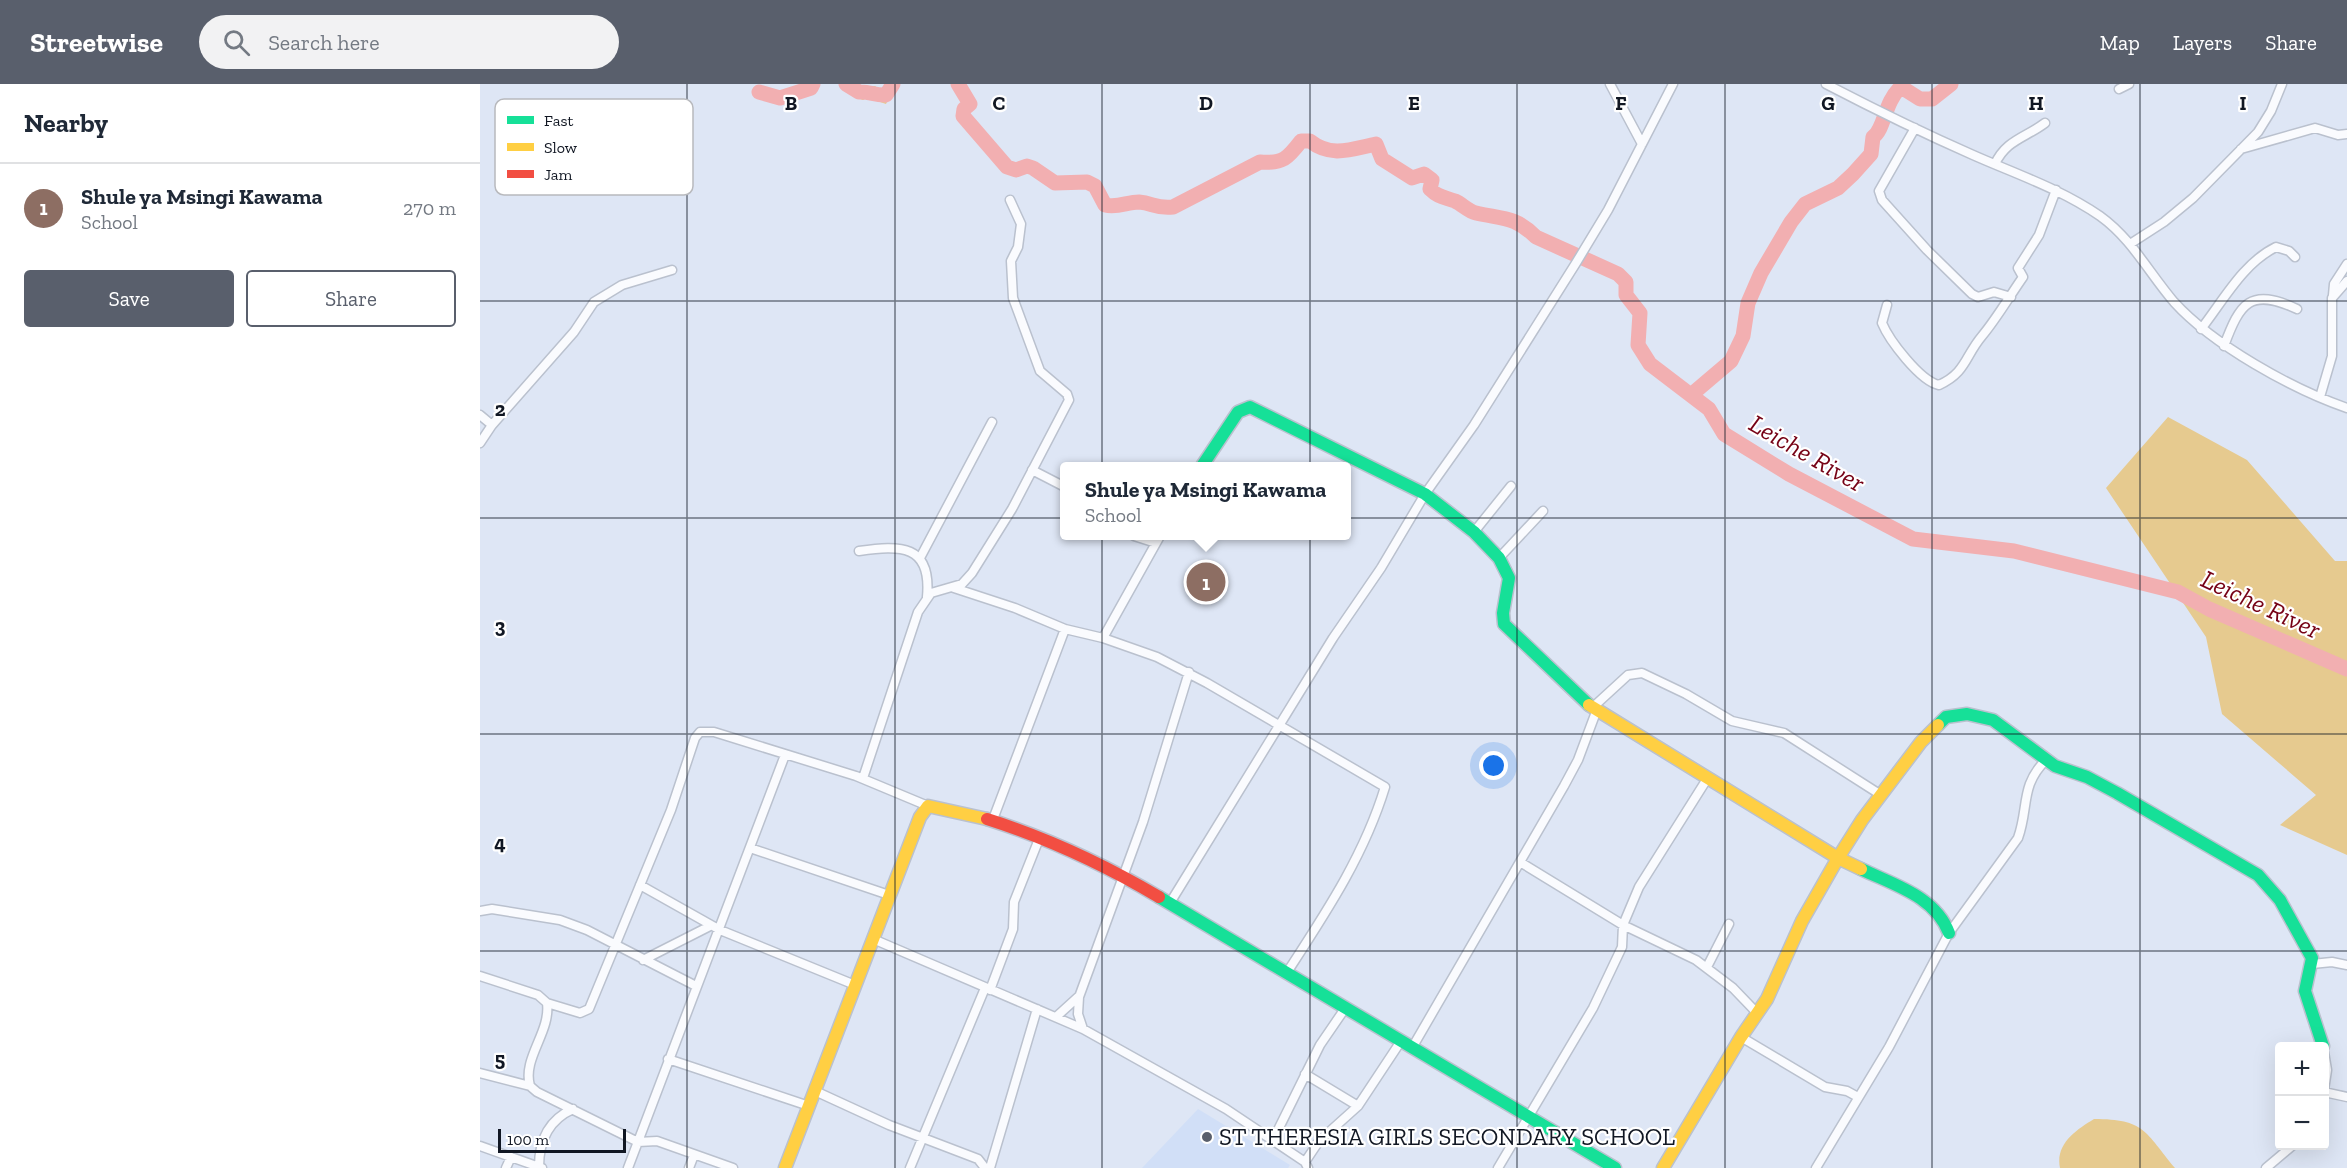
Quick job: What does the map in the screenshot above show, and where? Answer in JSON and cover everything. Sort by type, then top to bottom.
[{"type":"street","points":[[1610,84],[1642,144]]},
{"type":"street","points":[[1170,903],[1278,726],[1381,568],[1425,494],[1474,425],[1576,263],[1673,84]]},
{"type":"street","points":[[1826,84],[1915,128],[2056,190],[2101,217],[2130,244],[2173,300],[2201,328],[2224,346],[2320,397],[2347,408]]},
{"type":"street","points":[[2119,89],[2129,84]]},
{"type":"street","points":[[2130,244],[2164,222],[2193,198],[2266,121],[2282,84]]},
{"type":"street","points":[[1995,164],[2006,145],[2024,137],[2045,123]]},
{"type":"street","points":[[1915,128],[1883,182],[1879,191],[1882,200],[1927,250],[1972,294],[1978,297],[1994,292],[2010,297]]},
{"type":"street","points":[[2239,149],[2315,128],[2338,135],[2347,134]]},
{"type":"street","points":[[1887,305],[1882,323],[1886,331],[1927,380],[1939,386],[1962,369],[2023,278],[2019,265],[2039,236],[2056,190]]},
{"type":"street","points":[[863,778],[918,612],[927,597],[938,590],[954,588],[962,584],[972,573],[1012,509],[1069,400],[1066,394],[1040,371],[1013,298],[1011,261],[1017,247],[1020,224],[1010,200]]},
{"type":"street","points":[[2201,328],[2237,282],[2267,251],[2276,247],[2289,251],[2295,257]]},
{"type":"street","points":[[2320,397],[2332,356],[2334,284],[2347,264]]},
{"type":"street","points":[[480,443],[492,424],[574,332],[594,302],[622,285],[643,281],[672,270]]},
{"type":"street","points":[[2334,296],[2347,281]]},
{"type":"street","points":[[2224,346],[2237,313],[2247,302],[2254,299],[2275,300],[2297,309]]},
{"type":"street","points":[[1205,462],[1238,412],[1250,407],[1425,494],[1474,532],[1499,558],[1509,578],[1503,613],[1504,624],[1594,710],[1798,831],[1838,858],[1926,900],[1943,917],[1949,933]]},
{"type":"street","points":[[480,415],[492,424]]},
{"type":"street","points":[[920,558],[992,422]]},
{"type":"street","points":[[1032,470],[1060,484]]},
{"type":"street","points":[[1474,532],[1511,486]]},
{"type":"street","points":[[1499,558],[1543,511]]},
{"type":"street","points":[[1103,638],[1157,540]]},
{"type":"street","points":[[859,551],[901,548],[911,550],[920,558],[927,573],[927,597]]},
{"type":"street","points":[[954,588],[1015,608],[1065,629],[1103,638],[1157,657],[1189,672],[1385,787],[1372,825],[1346,879],[1286,974]]},
{"type":"street","points":[[992,822],[1065,629]]},
{"type":"street","points":[[1083,1029],[1078,1014],[1079,997],[1123,876],[1189,672]]},
{"type":"street","points":[[873,939],[1083,1029],[1226,1109],[1307,1165],[1319,1141],[1358,1106],[1407,1044],[1520,862],[1578,760],[1594,710],[1628,675],[1642,673],[1686,694],[1732,721],[1784,733],[1881,795]]},
{"type":"street","points":[[1663,1168],[1776,983],[1802,921],[1838,858],[1881,795],[1938,723],[1957,714],[1979,715],[1993,720],[2046,760],[2117,793],[2264,879],[2294,921],[2299,938],[2311,955],[2312,964],[2306,991],[2321,1042]]},
{"type":"street","points":[[480,976],[538,996],[547,1004],[579,1013],[589,1009],[640,885],[695,738],[700,732],[714,732],[863,778],[928,806],[944,807],[992,822],[1039,839],[1123,876],[1615,1168]]},
{"type":"street","points":[[628,1168],[785,755]]},
{"type":"street","points":[[1816,1168],[1889,1047],[1949,933],[2018,838],[2023,825],[2026,794],[2032,778],[2046,760]]},
{"type":"street","points":[[1498,1168],[1604,987],[1622,947],[1623,925],[1639,887],[1707,779]]},
{"type":"street","points":[[785,1168],[920,817],[928,806]]},
{"type":"street","points":[[910,1168],[1013,929],[1014,902],[1039,839]]},
{"type":"street","points":[[750,848],[890,895]]},
{"type":"street","points":[[1520,862],[1623,925],[1707,967],[1758,1014]]},
{"type":"street","points":[[640,885],[710,926],[855,985]]},
{"type":"street","points":[[480,911],[492,909],[560,920],[696,986]]},
{"type":"street","points":[[1707,967],[1729,924]]},
{"type":"street","points":[[643,960],[710,926]]},
{"type":"street","points":[[2312,964],[2332,962],[2347,965]]},
{"type":"street","points":[[1056,1017],[1079,997]]},
{"type":"street","points":[[530,1086],[530,1065],[547,1015],[547,1004]]},
{"type":"street","points":[[1273,1140],[1305,1074],[1346,1007]]},
{"type":"street","points":[[990,1168],[1037,1009]]},
{"type":"street","points":[[1741,1037],[1825,1087],[1847,1091],[1858,1097]]},
{"type":"street","points":[[668,1059],[809,1106]]},
{"type":"street","points":[[480,1073],[530,1086],[638,1142],[657,1141],[732,1168]]},
{"type":"street","points":[[1305,1074],[1358,1106]]},
{"type":"street","points":[[815,1091],[978,1159],[985,1168]]},
{"type":"street","points":[[2329,1092],[2347,1097]]},
{"type":"street","points":[[480,1146],[541,1167],[543,1137],[556,1119],[573,1109]]},
{"type":"street","points":[[645,1122],[657,1141]]},
{"type":"street","points":[[2266,1168],[2287,1150]]},
{"type":"street","points":[[978,1159],[994,1152]]},
{"type":"street","points":[[689,1168],[694,1155]]},
{"type":"street","points":[[506,1168],[511,1157]]},
{"type":"shaded area","points":[[888,84],[895,84],[886,104],[874,100],[872,95],[863,100],[855,97],[861,88],[875,86],[880,90]]},
{"type":"shaded area","points":[[2168,417],[2247,460],[2335,561],[2347,561],[2347,855],[2280,825],[2316,795],[2222,714],[2206,637],[2106,488]]},
{"type":"shaded area","name":"ST THERESIA GIRLS SECONDARY SCHOOL","points":[[1198,1109],[1290,1165],[1288,1168],[1142,1168]]},
{"type":"shaded area","points":[[2094,1119],[2134,1125],[2150,1137],[2175,1168],[2060,1168],[2059,1159],[2068,1139]]},
{"type":"waterway","name":"Leiche River","points":[[759,92],[780,98],[811,88],[813,84]]},
{"type":"waterway","name":"Leiche River","points":[[846,84],[859,92],[882,95],[886,95],[893,84]]},
{"type":"waterway","name":"Leiche River","points":[[958,84],[970,104],[964,109],[963,116],[1007,167],[1016,170],[1027,166],[1055,183],[1087,182],[1095,186],[1105,205],[1110,206],[1139,202],[1173,207],[1260,162],[1284,159],[1301,141],[1310,141],[1334,151],[1376,144],[1382,159],[1412,178],[1424,174],[1432,180],[1430,189],[1439,195],[1473,212],[1515,222],[1536,237],[1618,274],[1626,282],[1626,295],[1640,313],[1638,345],[1650,364],[1709,409],[1724,434],[1789,474],[1913,539],[2014,551],[2178,592],[2209,609],[2347,669]]},
{"type":"waterway","points":[[1691,395],[1731,361],[1743,336],[1748,303],[1761,273],[1791,222],[1805,204],[1838,188],[1871,154],[1873,137],[1880,128],[1895,93],[1901,87],[1920,99],[1932,99],[1951,84]]},
{"type":"traffic: fast","points":[[1205,462],[1238,412],[1250,407],[1425,494],[1474,532],[1499,558],[1509,578],[1503,613],[1504,624],[1589,705]]},
{"type":"traffic: fast","points":[[1938,725],[1946,717],[1967,714],[1993,720],[2055,766],[2087,777],[2117,793],[2258,875],[2280,900],[2312,958],[2305,991],[2322,1042]]},
{"type":"traffic: fast","points":[[1861,869],[1924,901],[1943,920],[1949,933]]},
{"type":"traffic: fast","points":[[1159,897],[1615,1168]]},
{"type":"traffic: slow","points":[[1589,705],[1838,858],[1861,869]]},
{"type":"traffic: slow","points":[[1663,1168],[1741,1037],[1767,999],[1802,921],[1838,858],[1862,820],[1921,742],[1938,725]]},
{"type":"traffic: slow","points":[[785,1168],[920,817],[928,806],[987,819]]},
{"type":"traffic: jam","points":[[987,819],[1075,853],[1159,897]]},
{"type":"place","name":"Shule ya Msingi Kawama","points":[[1206,582]]},
{"type":"place","name":"ST THERESIA GIRLS SECONDARY SCHOOL","points":[[1207,1137]]}]
